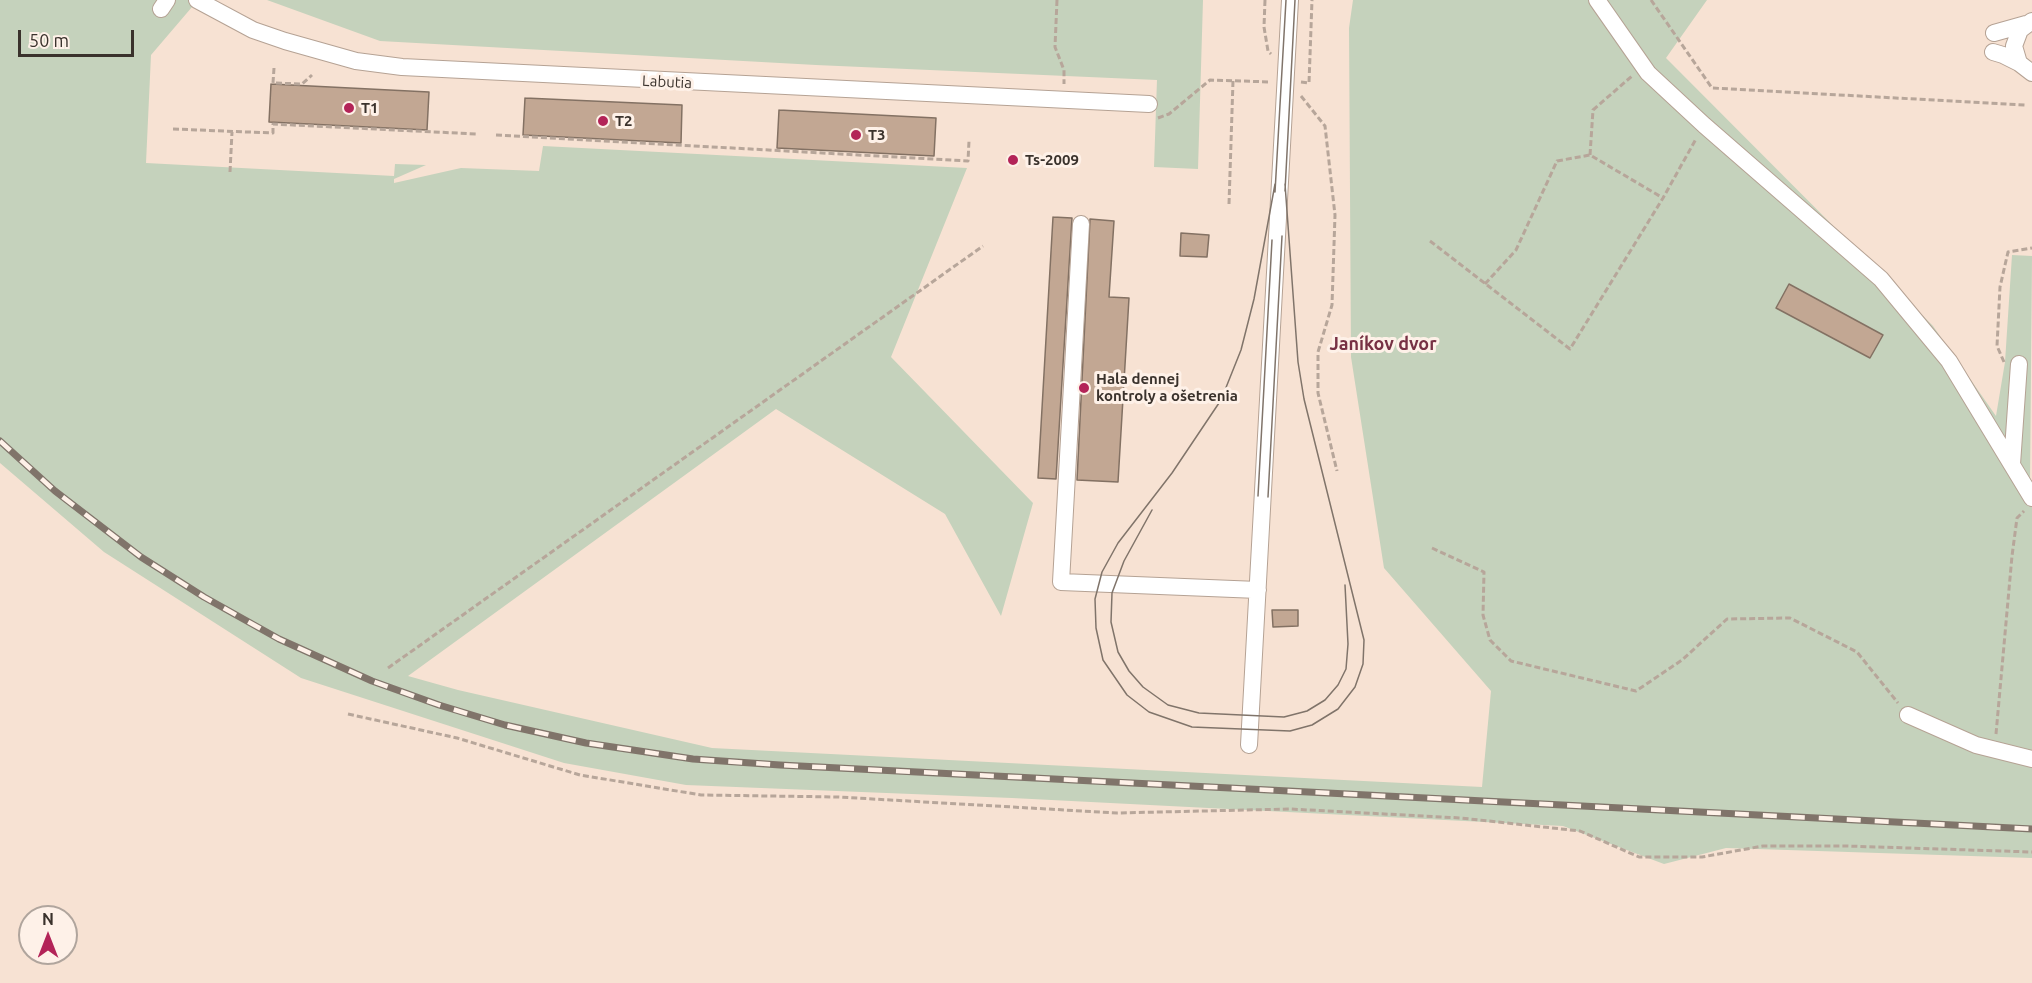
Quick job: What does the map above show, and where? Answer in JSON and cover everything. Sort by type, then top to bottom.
[{"type":"street","name":"Labutia","points":[[197,0],[253,30],[285,41],[356,61],[402,67],[1149,104]]},
{"type":"street","points":[[1249,745],[1288,80],[1290,0]]},
{"type":"street","points":[[1597,0],[1643,66],[1704,125],[1881,279],[1949,361],[2012,464],[2028,504]]},
{"type":"street","points":[[1994,33],[2029,22]]},
{"type":"street","points":[[2026,68],[2014,46],[2020,30],[2029,22]]},
{"type":"street","points":[[1993,52],[2026,68]]},
{"type":"street","points":[[1081,224],[1061,582],[1258,590]]},
{"type":"street","points":[[2012,464],[2019,364]]},
{"type":"street","points":[[1908,715],[1976,745],[2032,759]]},
{"type":"path","points":[[1057,0],[1055,47],[1064,70],[1063,101]]},
{"type":"path","points":[[1265,0],[1264,27],[1268,51],[1324,126],[1335,215],[1335,253],[1332,305],[1318,352],[1318,393],[1337,471]]},
{"type":"path","points":[[1169,114],[1210,80],[1288,80],[1309,83],[1312,0]]},
{"type":"path","points":[[1651,0],[1712,88],[2025,105]]},
{"type":"path","points":[[1590,155],[1593,110],[1643,66]]},
{"type":"path","points":[[274,68],[273,83],[302,84],[312,75]]},
{"type":"path","points":[[1229,204],[1233,81]]},
{"type":"path","points":[[173,129],[273,133],[273,124],[476,134]]},
{"type":"path","points":[[1430,241],[1570,349],[1663,198],[1704,125]]},
{"type":"path","points":[[230,172],[232,132]]},
{"type":"path","points":[[496,135],[968,160],[969,141]]},
{"type":"path","points":[[1485,284],[1515,250],[1557,161],[1590,155],[1663,198]]},
{"type":"path","points":[[388,668],[982,246]]},
{"type":"path","points":[[2017,388],[1997,346],[2000,287],[2008,252],[2032,248]]},
{"type":"path","points":[[1976,745],[1996,736],[2017,518],[2028,504]]},
{"type":"path","points":[[1432,548],[1484,572],[1483,615],[1490,640],[1511,662],[1636,691],[1682,660],[1727,619],[1790,618],[1857,652],[1908,715]]},
{"type":"path","points":[[348,714],[457,738],[580,775],[701,795],[838,798],[1118,813],[1290,809],[1461,819],[1580,831],[1639,857],[1702,857],[1763,846],[2032,852]]},
{"type":"green space","points":[[0,0],[198,0],[151,55],[146,163],[394,176],[395,164],[426,165],[394,179],[394,183],[461,168],[539,171],[543,146],[967,168],[891,357],[1033,503],[1001,616],[945,514],[776,409],[408,676],[458,690],[712,748],[1482,787],[1491,691],[1384,568],[1351,357],[1349,28],[1353,0],[1707,0],[1666,58],[1933,326],[1996,416],[2005,362],[2012,255],[2032,256],[2030,485],[2032,488],[2032,858],[1726,848],[1664,864],[1563,826],[1012,798],[686,785],[564,763],[301,678],[104,552],[0,463]]},
{"type":"green space","points":[[267,0],[1203,0],[1198,169],[1154,167],[1157,80],[816,65],[380,41]]},
{"type":"building","name":"T1","points":[[271,84],[429,92],[427,130],[269,122]]},
{"type":"building","name":"T2","points":[[525,98],[682,105],[681,143],[523,135]]},
{"type":"building","name":"T3","points":[[779,110],[936,118],[934,156],[777,148]]},
{"type":"building","points":[[1053,217],[1072,218],[1056,479],[1038,478]]},
{"type":"building","points":[[1090,219],[1114,221],[1109,297],[1129,298],[1118,482],[1077,480]]},
{"type":"building","points":[[1181,233],[1209,235],[1207,257],[1180,256]]},
{"type":"building","points":[[1789,284],[1883,335],[1870,358],[1776,308]]},
{"type":"building","points":[[1272,610],[1298,610],[1298,626],[1273,627]]},
{"type":"tram line","points":[[1275,192],[1286,0]]},
{"type":"tram line","points":[[1285,191],[1295,0]]},
{"type":"tram line","points":[[1275,184],[1254,299],[1241,350],[1221,400],[1172,473],[1118,543],[1102,572],[1095,599],[1096,628],[1103,660],[1127,695],[1149,712],[1192,727],[1290,731],[1312,725],[1338,709],[1355,687],[1363,664],[1364,640],[1304,399],[1298,362],[1285,184]]},
{"type":"tram line","points":[[1268,497],[1282,236]]},
{"type":"tram line","points":[[1258,496],[1272,240]]},
{"type":"tram line","points":[[1152,510],[1124,561],[1112,593],[1111,622],[1118,652],[1129,671],[1143,687],[1168,705],[1199,713],[1284,717],[1307,711],[1325,700],[1338,685],[1346,669],[1348,644],[1345,585]]},
{"type":"railway","points":[[0,441],[55,491],[141,557],[204,597],[279,639],[372,681],[439,705],[505,725],[586,743],[693,759],[780,765],[2032,829]]},
{"type":"place","name":"T1","points":[[349,108]]},
{"type":"place","name":"T2","points":[[603,121]]},
{"type":"place","name":"T3","points":[[856,135]]},
{"type":"place","name":"Ts-2009","points":[[1013,160]]},
{"type":"place","name":"Hala dennej kontroly a ošetrenia","points":[[1084,388]]},
{"type":"district","name":"Janíkov dvor","points":[[1383,344]]}]
